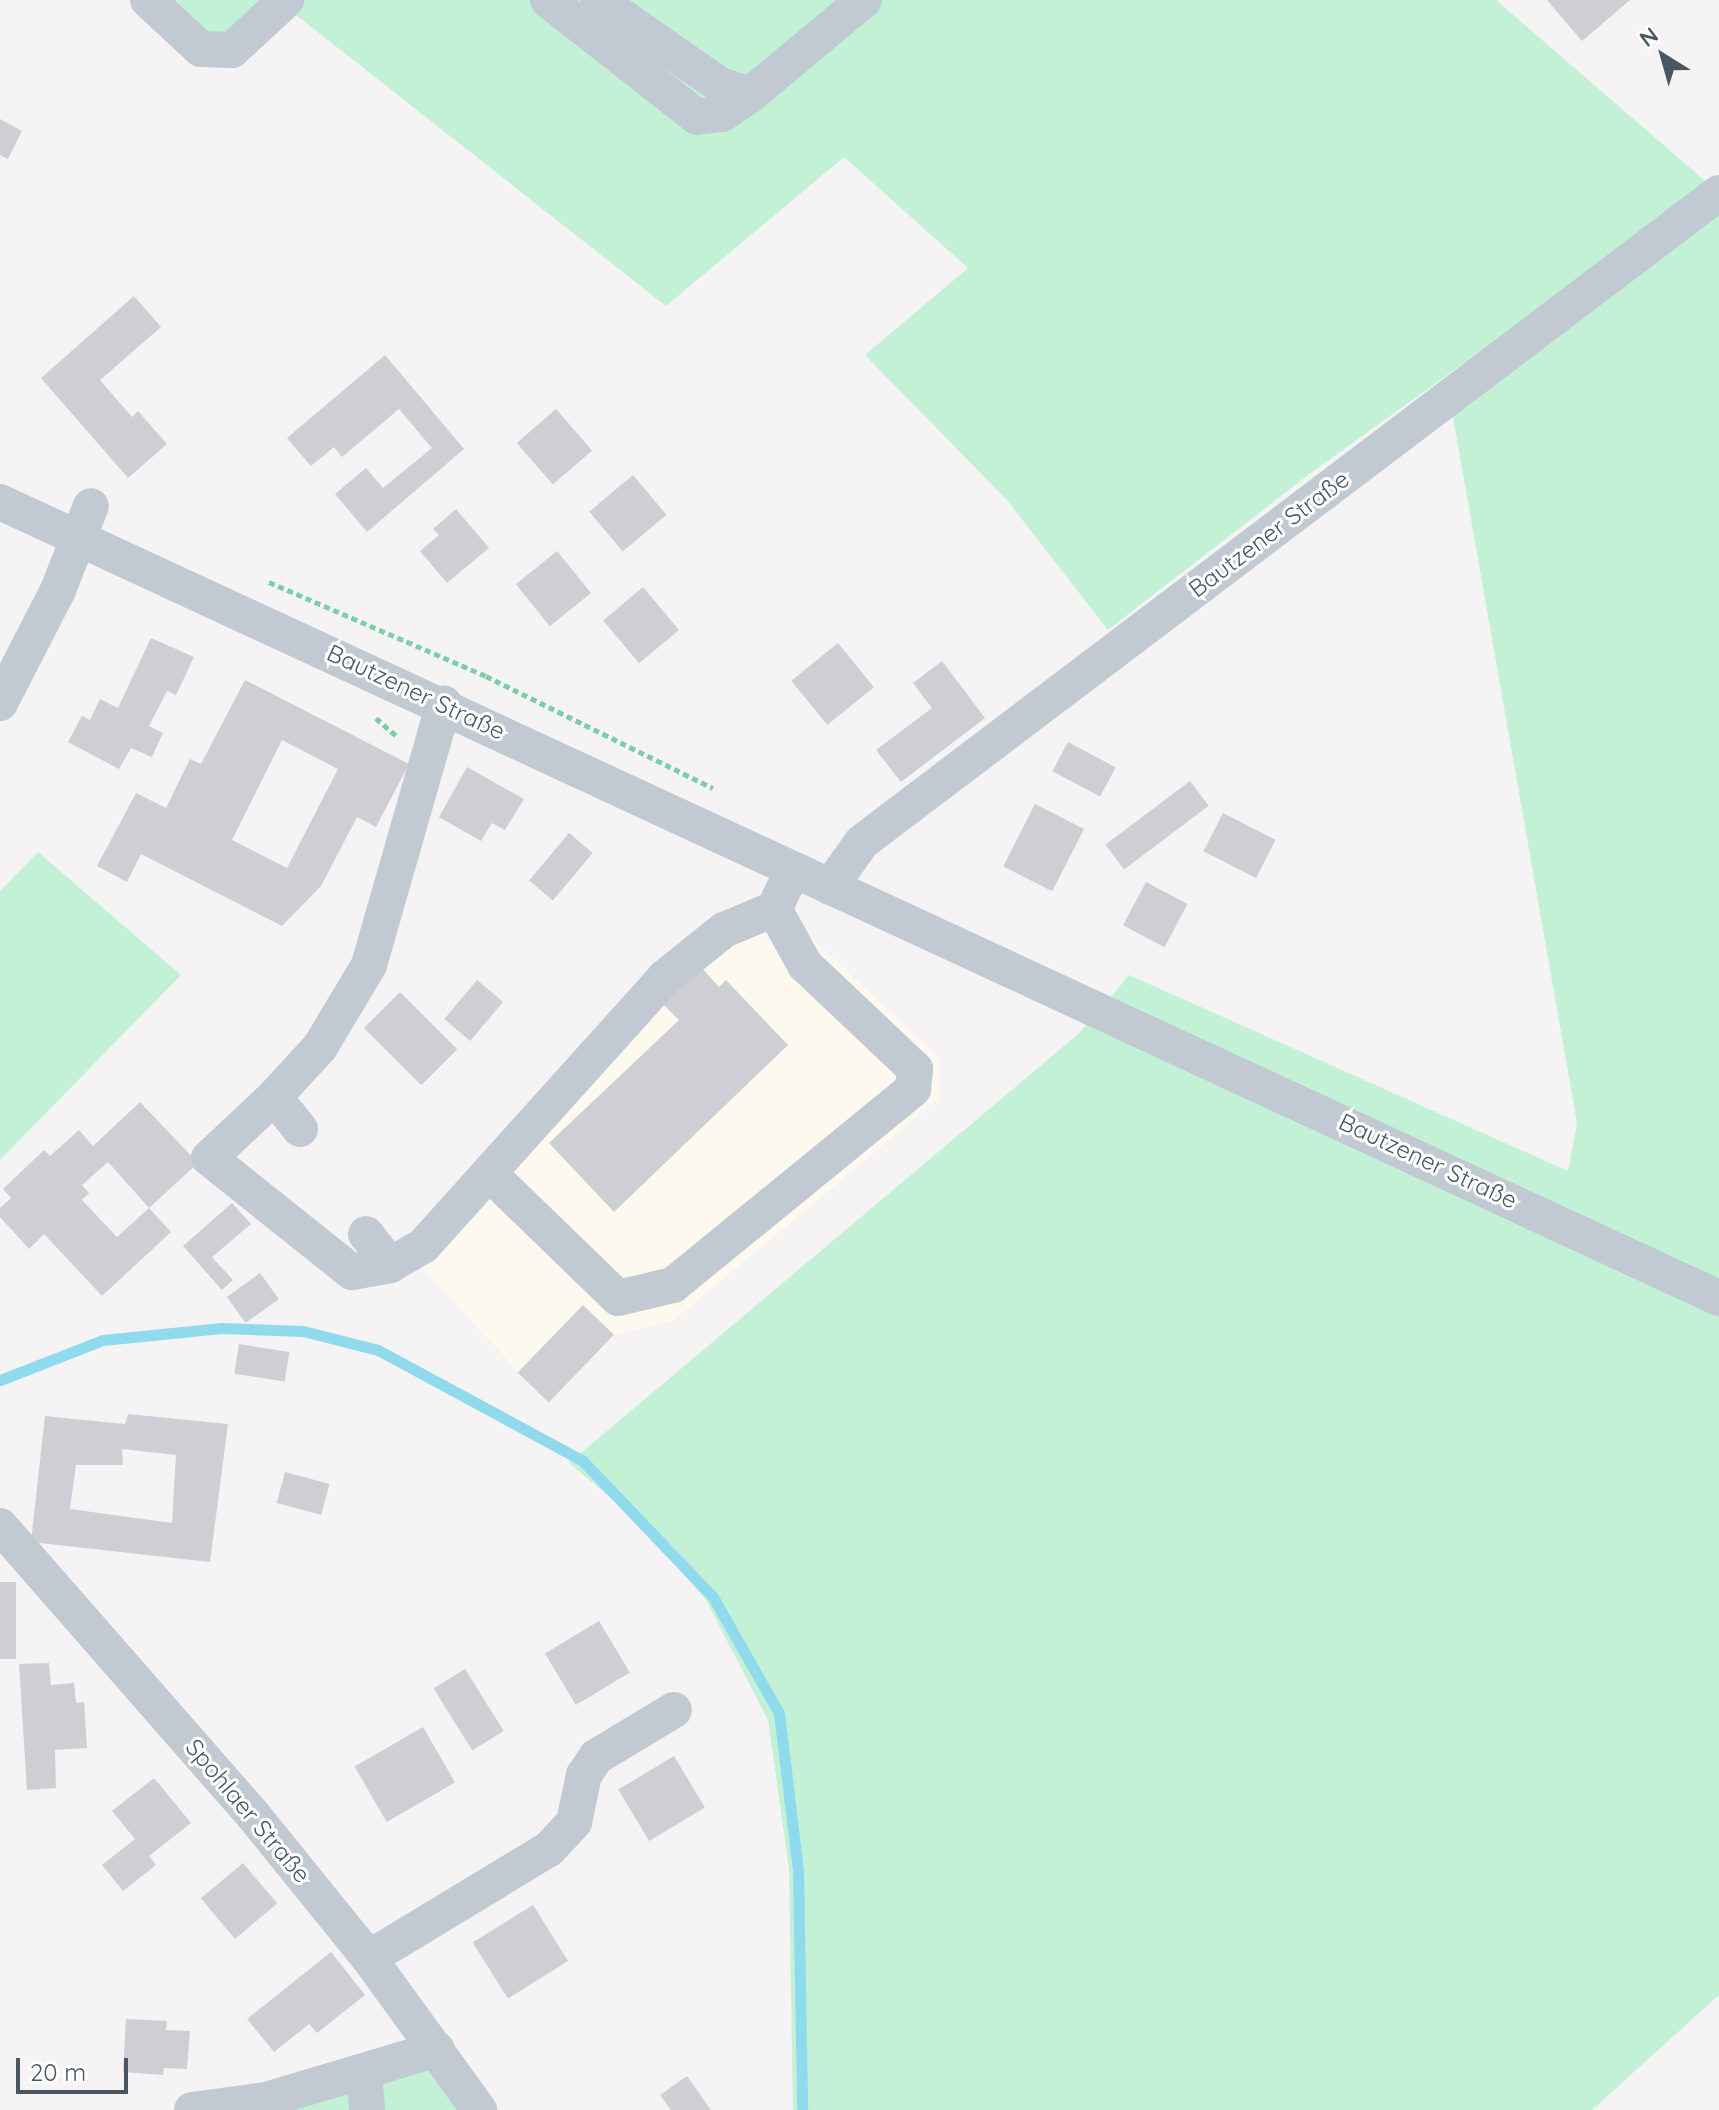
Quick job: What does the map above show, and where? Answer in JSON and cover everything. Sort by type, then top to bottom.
[{"type":"street","points":[[148,0],[201,49],[232,50],[286,0]]},
{"type":"street","points":[[548,0],[697,117],[722,114],[750,95],[864,0]]},
{"type":"street","points":[[598,0],[720,85],[750,95]]},
{"type":"street","name":"Bautzener Straße","points":[[830,887],[862,842],[1719,193]]},
{"type":"street","name":"Bautzener Straße","points":[[0,502],[86,523],[444,704],[793,870],[1147,1029],[1719,1298]]},
{"type":"street","points":[[0,703],[86,523]]},
{"type":"street","points":[[444,704],[369,965],[320,1047],[274,1097],[209,1158],[352,1272],[390,1265],[424,1245],[664,978],[724,930],[774,909],[793,870]]},
{"type":"street","points":[[490,1174],[618,1298],[673,1285],[913,1089],[915,1069],[805,965],[774,909]]},
{"type":"street","points":[[274,1097],[300,1129]]},
{"type":"street","points":[[366,1234],[390,1265]]},
{"type":"street","name":"Spohlaer Straße","points":[[0,1526],[253,1815],[369,1958],[479,2110]]},
{"type":"street","points":[[369,1958],[549,1849],[574,1822],[584,1775],[596,1757],[674,1710]]},
{"type":"street","points":[[192,2110],[266,2100],[364,2074],[437,2049]]},
{"type":"street","points":[[364,2074],[367,2110]]},
{"type":"shaded area","points":[[752,905],[806,933],[938,1056],[938,1099],[673,1321],[614,1335],[547,1402],[400,1245]]},
{"type":"green space","points":[[148,0],[1496,0],[1711,186],[1312,472],[1108,630],[1006,499],[865,355],[968,268],[844,157],[666,306],[282,4],[232,50]]},
{"type":"green space","points":[[1719,204],[1719,1296],[1103,1007],[1129,975],[1568,1171],[1577,1123],[1452,411]]},
{"type":"green space","points":[[38,852],[181,975],[0,1160],[0,891]]},
{"type":"green space","points":[[1101,1010],[1719,1299],[1719,1995],[1592,2110],[793,2110],[789,1869],[768,1720],[706,1600],[636,1519],[569,1463],[1077,1035]]},
{"type":"green space","points":[[437,2049],[478,2110],[194,2110]]},
{"type":"building","points":[[1547,0],[1630,0],[1582,41]]},
{"type":"building","points":[[0,119],[22,131],[8,159],[0,155]]},
{"type":"building","points":[[134,296],[161,327],[100,380],[132,417],[138,411],[167,444],[128,478],[41,378]]},
{"type":"building","points":[[385,355],[464,449],[367,532],[335,494],[366,468],[383,488],[432,448],[399,409],[342,457],[334,447],[311,466],[287,438]]},
{"type":"building","points":[[556,409],[592,451],[553,485],[517,443]]},
{"type":"building","points":[[633,475],[666,515],[623,551],[589,512]]},
{"type":"building","points":[[456,509],[489,548],[447,583],[420,551],[439,535],[433,529]]},
{"type":"building","points":[[557,551],[591,593],[550,626],[516,584]]},
{"type":"building","points":[[643,587],[679,630],[639,663],[603,620]]},
{"type":"building","points":[[151,638],[194,657],[176,695],[167,691],[149,726],[163,733],[152,757],[131,748],[119,769],[68,742],[82,716],[90,720],[100,699],[118,708]]},
{"type":"building","points":[[838,643],[874,687],[827,725],[791,681]]},
{"type":"building","points":[[942,661],[985,718],[901,782],[876,750],[932,708],[913,683]]},
{"type":"building","points":[[245,680],[409,764],[376,827],[357,817],[321,886],[282,926],[141,854],[127,882],[97,866],[136,793],[166,808],[190,759],[201,764]],"holes":[[[282,740],[338,769],[287,868],[232,840]]]},
{"type":"building","points":[[1068,742],[1116,767],[1100,796],[1053,771]]},
{"type":"building","points":[[467,767],[524,799],[505,830],[492,823],[481,841],[439,817]]},
{"type":"building","points":[[1190,781],[1209,806],[1124,870],[1105,845]]},
{"type":"building","points":[[1035,804],[1084,829],[1052,891],[1003,866]]},
{"type":"building","points":[[1223,813],[1276,840],[1256,878],[1203,851]]},
{"type":"building","points":[[569,833],[593,853],[553,900],[529,880]]},
{"type":"building","points":[[1146,882],[1187,904],[1164,947],[1123,925]]},
{"type":"building","points":[[700,966],[719,987],[726,980],[788,1045],[614,1212],[549,1143],[679,1020],[662,1003]]},
{"type":"building","points":[[477,980],[503,1002],[470,1041],[444,1019]]},
{"type":"building","points":[[400,992],[457,1049],[421,1085],[364,1028]]},
{"type":"building","points":[[140,1102],[198,1163],[149,1208],[171,1232],[102,1296],[44,1234],[29,1249],[0,1217],[0,1208],[11,1198],[3,1189],[44,1150],[50,1156],[79,1130],[93,1146]],"holes":[[[108,1162],[149,1208],[117,1237],[82,1200],[89,1193],[82,1185]]]},
{"type":"building","points":[[232,1203],[251,1224],[212,1257],[233,1280],[222,1290],[183,1246]]},
{"type":"building","points":[[260,1273],[279,1299],[246,1323],[227,1297]]},
{"type":"building","points":[[583,1305],[614,1335],[549,1402],[518,1373]]},
{"type":"building","points":[[239,1344],[289,1352],[285,1382],[234,1374]]},
{"type":"building","points":[[128,1414],[228,1424],[210,1562],[31,1542],[45,1416],[125,1424]],"holes":[[[122,1449],[176,1455],[172,1523],[70,1509],[76,1465],[123,1465]]]},
{"type":"building","points":[[285,1472],[329,1484],[321,1515],[277,1503]]},
{"type":"building","points":[[0,1582],[16,1582],[16,1659],[0,1659]]},
{"type":"building","points":[[599,1621],[630,1672],[576,1705],[545,1653]]},
{"type":"building","points":[[49,1663],[51,1685],[74,1683],[76,1703],[84,1702],[87,1748],[55,1750],[56,1788],[27,1790],[19,1664]]},
{"type":"building","points":[[465,1669],[504,1731],[472,1751],[434,1689]]},
{"type":"building","points":[[423,1727],[455,1782],[387,1822],[355,1766]]},
{"type":"building","points":[[674,1756],[705,1807],[649,1841],[618,1789]]},
{"type":"building","points":[[154,1778],[191,1823],[149,1856],[156,1865],[123,1891],[102,1865],[135,1839],[112,1811]]},
{"type":"building","points":[[243,1863],[277,1904],[235,1939],[201,1898]]},
{"type":"building","points":[[533,1905],[568,1961],[508,1999],[473,1943]]},
{"type":"building","points":[[331,1952],[365,1995],[317,2033],[309,2024],[274,2052],[247,2019]]},
{"type":"building","points":[[126,2019],[167,2021],[166,2030],[190,2031],[187,2069],[164,2068],[163,2075],[123,2072]]},
{"type":"building","points":[[687,2076],[711,2110],[671,2110],[660,2095]]},
{"type":"waterway","points":[[0,1380],[103,1340],[221,1328],[303,1331],[378,1350],[583,1461],[713,1597],[779,1713],[798,1869],[802,2110]]}]
